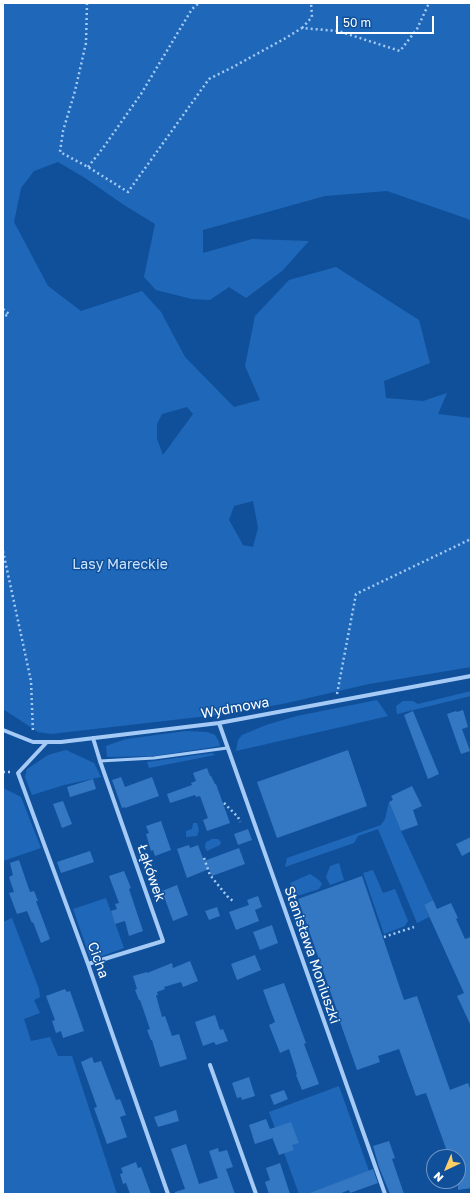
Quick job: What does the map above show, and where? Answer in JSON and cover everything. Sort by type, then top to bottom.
[{"type":"street","name":"Wydmowa","points":[[3,730],[33,742],[62,742],[219,723],[471,676]]},
{"type":"street","name":"Stanisława Moniuszki","points":[[219,723],[385,1194]]},
{"type":"street","name":"Łąkówek","points":[[88,964],[163,940],[93,738]]},
{"type":"street","name":"Cicha","points":[[47,742],[18,773],[88,964],[168,1194]]},
{"type":"street","points":[[210,1065],[256,1194]]},
{"type":"lane","points":[[100,761],[154,758],[227,748]]},
{"type":"path","points":[[87,3],[86,43],[75,91],[63,131],[60,152],[88,167],[128,192],[209,79],[252,57],[302,28],[312,17],[311,3]]},
{"type":"path","points":[[88,167],[141,94],[192,9],[199,3]]},
{"type":"path","points":[[302,28],[338,31],[400,51],[417,29],[429,3]]},
{"type":"path","points":[[3,309],[9,314],[3,317]]},
{"type":"path","points":[[336,701],[356,594],[471,539]]},
{"type":"path","points":[[3,551],[31,681],[33,742]]},
{"type":"path","points":[[224,803],[238,817],[240,822]]},
{"type":"path","points":[[204,858],[210,875],[233,901]]},
{"type":"path","points":[[384,938],[414,927]]},
{"type":"green space","name":"Lasy Mareckie","points":[[3,3],[471,3],[471,221],[387,191],[325,196],[203,230],[203,253],[252,239],[309,241],[282,271],[246,298],[229,287],[210,300],[192,299],[156,290],[144,277],[155,224],[58,162],[34,171],[21,188],[14,222],[48,286],[81,311],[142,291],[161,312],[185,357],[234,407],[260,400],[245,366],[255,316],[289,280],[336,267],[419,320],[430,363],[384,381],[386,398],[423,401],[447,393],[438,414],[471,418],[471,667],[369,684],[287,703],[223,715],[51,734],[38,732],[3,709]],"holes":[[[187,407],[193,414],[163,455],[157,439],[157,424],[162,414]],[[253,501],[258,528],[253,547],[243,545],[229,520],[234,506]]]},
{"type":"green space","points":[[471,691],[471,696],[397,714],[396,706],[403,701],[413,701],[418,704]]},
{"type":"green space","points":[[377,700],[388,716],[236,751],[238,740],[242,735],[266,725],[297,716]]},
{"type":"green space","points":[[186,731],[207,732],[215,735],[220,746],[155,756],[107,757],[106,746],[126,739]]},
{"type":"green space","points":[[66,750],[94,763],[101,777],[64,785],[32,795],[25,777],[27,769],[48,755]]},
{"type":"green space","points":[[212,753],[215,755],[149,768],[147,762]]},
{"type":"green space","points":[[3,788],[21,797],[41,848],[3,861]]},
{"type":"green space","points":[[389,802],[433,900],[424,905],[429,917],[417,923],[378,829],[358,836],[354,843],[285,867],[287,858],[381,825],[385,819]]},
{"type":"green space","points":[[193,823],[197,823],[199,830],[197,836],[186,837],[186,831],[192,829]]},
{"type":"green space","points":[[212,839],[218,839],[221,842],[220,845],[207,851],[205,847],[206,842]]},
{"type":"green space","points":[[339,863],[344,880],[330,885],[326,877],[330,866]]},
{"type":"green space","points":[[373,870],[383,893],[395,889],[408,921],[405,926],[384,934],[363,873]]},
{"type":"green space","points":[[310,874],[322,884],[319,889],[297,896],[290,883]]},
{"type":"green space","points":[[106,898],[124,948],[91,960],[73,909]]},
{"type":"green space","points":[[12,918],[39,989],[40,997],[34,1000],[40,1013],[24,1019],[31,1041],[50,1037],[58,1056],[72,1056],[117,1194],[3,1194],[3,922]]},
{"type":"green space","points":[[339,1086],[369,1171],[306,1194],[299,1194],[269,1112]]},
{"type":"building","points":[[463,710],[468,727],[462,729],[470,751],[461,754],[447,714]]},
{"type":"building","points":[[413,711],[439,774],[428,779],[404,715]]},
{"type":"building","points":[[348,750],[367,806],[277,838],[257,782]]},
{"type":"building","points":[[207,768],[210,776],[216,784],[230,823],[207,831],[203,820],[208,818],[200,796],[196,797],[195,795],[170,803],[167,794],[192,785],[191,783],[196,781],[193,773]]},
{"type":"building","points":[[121,777],[125,787],[152,777],[159,796],[122,808],[112,780]]},
{"type":"building","points":[[93,779],[96,789],[70,797],[67,787]]},
{"type":"building","points":[[412,786],[422,806],[413,810],[418,825],[401,831],[389,802],[393,800],[391,796]]},
{"type":"building","points":[[63,801],[72,824],[62,828],[53,804]]},
{"type":"building","points":[[161,821],[171,850],[155,856],[153,850],[151,851],[146,834],[149,833],[146,826]]},
{"type":"building","points":[[248,829],[252,840],[238,845],[234,834]]},
{"type":"building","points":[[471,837],[471,851],[462,856],[456,844]]},
{"type":"building","points":[[189,845],[190,848],[198,845],[204,861],[239,848],[245,864],[212,876],[209,869],[187,878],[177,849]]},
{"type":"building","points":[[90,851],[94,862],[61,873],[57,862]]},
{"type":"building","points":[[19,860],[30,892],[34,891],[38,901],[36,901],[50,939],[41,943],[27,911],[17,914],[9,893],[14,892],[9,877],[13,875],[10,863]]},
{"type":"building","points":[[124,871],[131,888],[129,889],[143,931],[129,936],[125,921],[115,924],[111,911],[117,909],[115,904],[119,903],[109,876]]},
{"type":"building","points":[[362,876],[404,1000],[417,996],[450,1090],[468,1083],[471,1091],[471,1188],[466,1189],[466,1149],[446,1149],[426,1093],[416,1096],[399,1049],[378,1056],[380,1062],[357,1070],[298,899]]},
{"type":"building","points":[[177,885],[188,915],[173,921],[162,891]]},
{"type":"building","points":[[258,896],[262,907],[255,910],[259,921],[236,930],[229,912],[249,905],[247,900]]},
{"type":"building","points":[[433,900],[437,909],[451,903],[465,939],[471,937],[471,1026],[457,996],[464,993],[424,905]]},
{"type":"building","points":[[217,907],[220,916],[209,920],[205,911]]},
{"type":"building","points":[[272,925],[278,943],[260,950],[253,932]]},
{"type":"building","points":[[255,955],[261,970],[237,980],[231,964]]},
{"type":"building","points":[[190,961],[198,981],[183,987],[181,982],[164,987],[165,989],[157,992],[158,995],[156,995],[162,1017],[165,1016],[172,1036],[179,1034],[187,1059],[160,1067],[152,1040],[147,1030],[150,1029],[135,990],[137,989],[133,976],[147,973],[172,963],[173,968]]},
{"type":"building","points":[[284,983],[319,1084],[302,1090],[289,1049],[280,1053],[269,1025],[275,1022],[263,990]]},
{"type":"building","points":[[65,989],[67,992],[70,991],[84,1031],[63,1038],[61,1031],[56,1033],[52,1021],[55,1020],[46,996]]},
{"type":"building","points":[[215,1015],[220,1030],[223,1029],[228,1041],[216,1045],[214,1042],[203,1046],[195,1022]]},
{"type":"building","points":[[92,1057],[94,1063],[101,1061],[116,1100],[120,1099],[126,1115],[120,1117],[127,1137],[107,1144],[94,1108],[97,1107],[81,1062]]},
{"type":"building","points":[[249,1077],[255,1096],[242,1100],[241,1097],[237,1098],[232,1083]]},
{"type":"building","points":[[284,1090],[288,1099],[274,1105],[270,1095]]},
{"type":"building","points":[[176,1110],[179,1121],[158,1127],[154,1117]]},
{"type":"building","points":[[266,1119],[270,1129],[291,1122],[299,1143],[292,1145],[294,1150],[279,1155],[272,1138],[255,1144],[249,1125]]},
{"type":"building","points":[[389,1141],[395,1158],[392,1159],[404,1194],[390,1194],[379,1167],[373,1146]]},
{"type":"building","points":[[186,1144],[199,1184],[218,1178],[209,1151],[218,1148],[219,1152],[227,1150],[233,1167],[226,1169],[235,1194],[175,1194],[175,1192],[185,1189],[171,1149]]},
{"type":"building","points":[[136,1162],[138,1168],[141,1167],[151,1194],[130,1194],[126,1183],[123,1184],[120,1174],[123,1173],[121,1168]]},
{"type":"building","points":[[280,1163],[290,1194],[269,1194],[265,1182],[270,1180],[266,1168]]},
{"type":"building","points":[[373,1169],[378,1183],[350,1193],[349,1190],[339,1194],[309,1194],[309,1193]]}]
